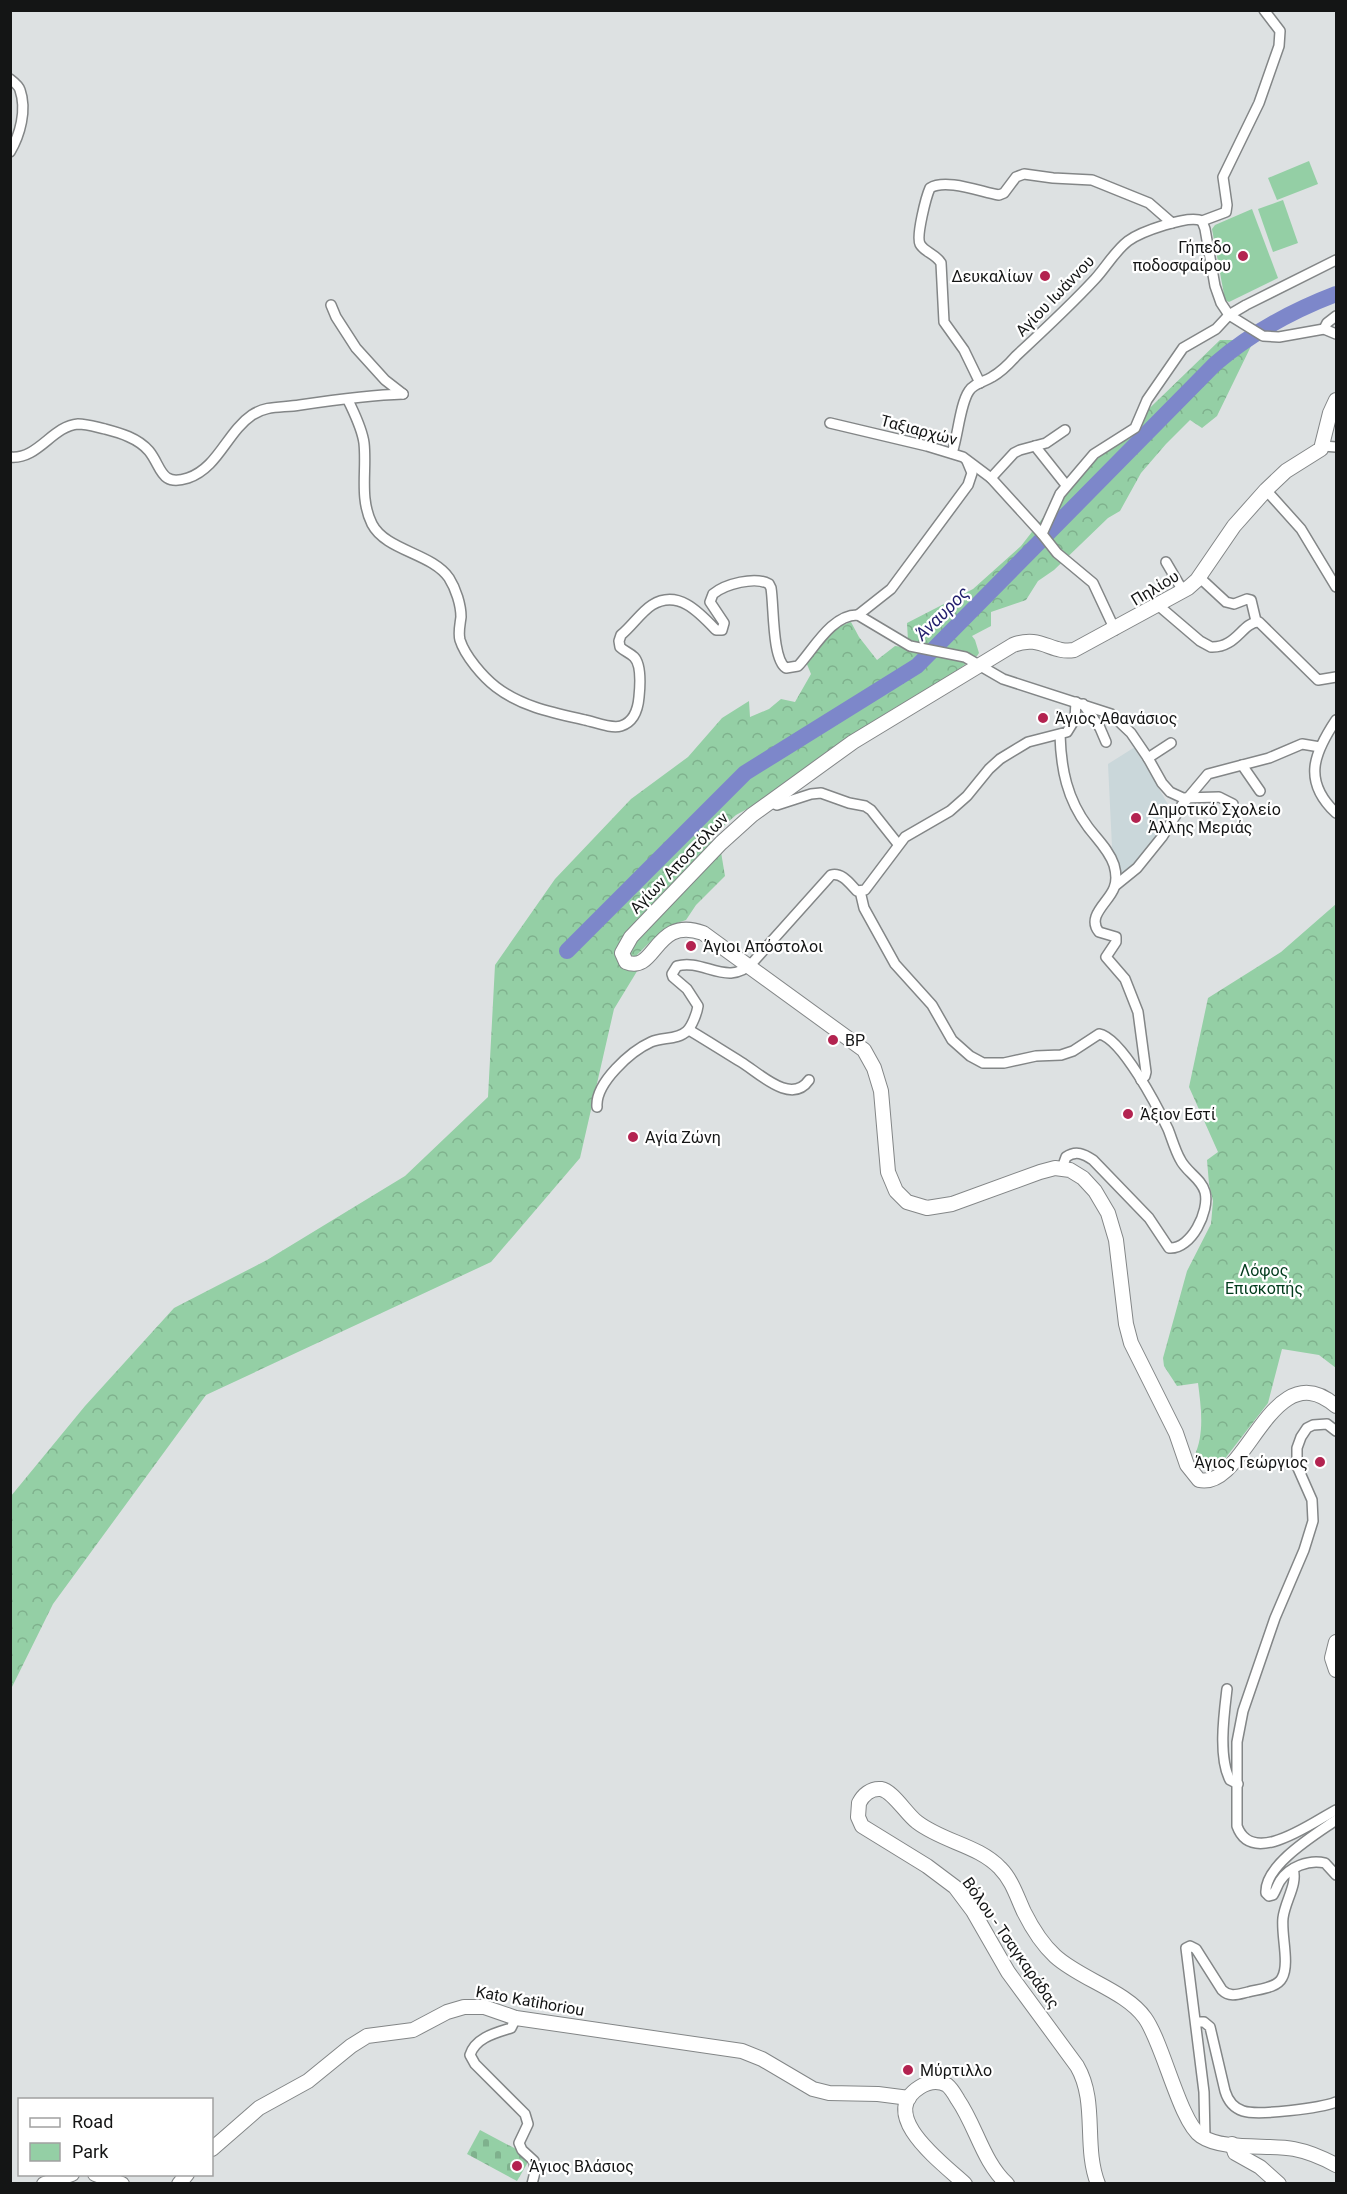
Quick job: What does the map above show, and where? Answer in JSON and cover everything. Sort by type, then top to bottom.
[{"type":"main road","name":"Πηλίου","points":[[981,664],[1022,642],[1040,641],[1070,651],[1083,647],[1183,591],[1199,577],[1227,535],[1266,490],[1286,471],[1330,446],[1330,413],[1336,400]]},
{"type":"main road","name":"Αγίων Αποστόλων","points":[[981,664],[861,737],[742,822],[631,937],[622,953],[626,962],[639,963],[649,957],[665,936],[675,931],[687,929],[708,936],[864,1050],[876,1075],[882,1098],[888,1172],[896,1191],[907,1203],[927,1208],[952,1204],[1040,1172],[1062,1168]]},
{"type":"main road","points":[[1062,1168],[1083,1178],[1100,1196],[1108,1213],[1118,1250],[1124,1310],[1131,1343],[1176,1433],[1187,1465],[1196,1478],[1206,1482],[1222,1475],[1270,1414],[1288,1400],[1305,1394],[1316,1395],[1328,1399],[1336,1406]]},
{"type":"main road","points":[[1336,1642],[1332,1658],[1336,1670]]},
{"type":"main road","name":"Βόλου - Τσαγκαράδας","points":[[1098,2184],[1090,2159],[1085,2088],[1077,2066],[1013,1978],[973,1911],[955,1887],[927,1866],[862,1826],[858,1817],[859,1803],[870,1791],[880,1789],[885,1791],[908,1815],[926,1828],[975,1850],[993,1862],[1006,1875],[1036,1934],[1053,1954],[1069,1967],[1137,2009],[1156,2037],[1189,2120],[1196,2132],[1205,2138]]},
{"type":"main road","name":"Kato Katihoriou","points":[[213,2147],[259,2108],[308,2081],[367,2036],[413,2030],[447,2012],[464,2007],[484,2007],[516,2018],[731,2049],[762,2059],[813,2089],[829,2093],[878,2094],[909,2098]]},
{"type":"main road","points":[[965,2184],[913,2135],[906,2115],[909,2098],[927,2084],[937,2083],[948,2086],[969,2117],[995,2171],[1007,2184]]},
{"type":"main road","points":[[1205,2138],[1232,2144],[1295,2149],[1314,2154],[1336,2165]]},
{"type":"main road","points":[[1232,2144],[1235,2153],[1260,2167],[1279,2184]]},
{"type":"main road","points":[[44,2184],[69,2176]]},
{"type":"main road","points":[[98,2176],[122,2184]]},
{"type":"street","name":"Αγίου Ιωάννου","points":[[952,453],[965,397],[972,387],[996,375],[1094,279],[1128,241],[1172,224],[1194,218],[1202,221],[1226,212],[1227,199],[1223,177],[1259,103],[1279,46],[1280,31],[1264,10]]},
{"type":"street","points":[[10,79],[20,89],[22,109],[19,134],[10,152]]},
{"type":"street","points":[[980,383],[964,350],[944,322],[941,262],[919,242],[930,188],[937,185],[948,185],[1001,194],[1016,177],[1024,174],[1092,180],[1149,204],[1172,224]]},
{"type":"street","points":[[1202,221],[1215,286],[1228,315],[1263,336],[1279,337],[1324,329],[1336,334]]},
{"type":"street","points":[[1042,535],[1055,503],[1066,485],[1094,454],[1135,428],[1147,400],[1183,348],[1216,329],[1228,315],[1336,260]]},
{"type":"street","points":[[10,457],[18,458],[28,455],[68,426],[91,425],[135,440],[148,451],[164,476],[174,481],[203,470],[215,459],[241,424],[272,406],[403,394],[385,380],[356,348],[331,305]]},
{"type":"street","points":[[1324,329],[1327,323],[1336,316]]},
{"type":"street","points":[[348,400],[364,442],[364,490],[367,511],[373,525],[380,534],[441,569],[450,579],[457,595],[461,614],[460,639],[467,653],[495,686],[523,703],[549,712],[619,727],[628,723],[638,707],[639,670],[638,661],[620,647],[620,638],[651,606],[662,601],[677,599],[690,606],[719,631],[724,628],[724,625],[710,602],[713,594],[729,586],[754,581],[766,582],[772,593],[777,654],[781,665],[786,668],[798,666],[816,642],[832,627],[850,616],[858,615],[891,589],[968,485],[972,473],[969,463],[963,458]]},
{"type":"street","name":"Ταξιαρχών","points":[[830,423],[952,453],[991,478],[1057,553],[1093,583],[1115,630]]},
{"type":"street","points":[[991,478],[1014,453],[1049,442],[1065,430]]},
{"type":"street","points":[[1035,446],[1066,485]]},
{"type":"street","points":[[1266,490],[1301,529],[1336,586]]},
{"type":"street","points":[[1166,562],[1183,591]]},
{"type":"street","points":[[1199,577],[1228,603],[1251,600],[1256,621],[1318,680],[1336,677]]},
{"type":"street","points":[[1159,606],[1200,641],[1211,647],[1230,643],[1256,621]]},
{"type":"street","points":[[858,615],[920,650],[956,655],[981,664],[1004,679],[1105,710],[1116,717],[1148,758],[1167,789],[1176,796],[1219,797],[1233,804]]},
{"type":"street","points":[[860,891],[867,888],[898,844],[909,834],[950,811],[967,796],[993,764],[1007,753],[1034,740],[1067,732],[1075,719],[1079,703]]},
{"type":"street","points":[[1079,703],[1100,728],[1106,742]]},
{"type":"street","points":[[1336,720],[1320,747],[1315,772],[1316,787],[1336,813]]},
{"type":"street","points":[[1060,735],[1061,763],[1066,785],[1080,815],[1112,859],[1116,885]]},
{"type":"street","points":[[1148,758],[1171,743]]},
{"type":"street","points":[[1141,1080],[1146,1072],[1138,1012],[1125,979],[1106,957],[1116,942],[1116,937],[1099,932],[1095,925],[1096,916],[1116,885],[1137,868],[1208,774],[1269,758],[1302,744],[1320,747]]},
{"type":"street","points":[[1242,765],[1260,791]]},
{"type":"street","points":[[770,802],[777,805],[820,793],[865,806],[872,810],[898,844]]},
{"type":"street","points":[[597,1107],[598,1091],[633,1053],[652,1042],[680,1035],[689,1030],[698,1006],[687,989],[673,977],[677,966],[686,965],[728,974],[749,966],[831,875],[839,875],[860,891],[862,904],[895,963],[932,1005],[952,1040],[970,1056],[983,1063],[1004,1063],[1035,1056],[1061,1055],[1073,1051],[1095,1036],[1102,1035],[1115,1044],[1141,1080],[1167,1128],[1180,1160],[1198,1179],[1205,1191],[1204,1214],[1194,1233],[1179,1246],[1169,1248],[1149,1218],[1093,1160],[1083,1154],[1075,1153],[1066,1157],[1062,1168]]},
{"type":"street","points":[[689,1030],[747,1066],[767,1082],[795,1089],[802,1088],[809,1080]]},
{"type":"street","points":[[1336,1431],[1327,1424],[1313,1425],[1304,1431],[1297,1448],[1297,1466],[1312,1500],[1313,1521],[1304,1550],[1279,1606],[1243,1711],[1237,1742],[1237,1826],[1242,1835],[1254,1844],[1261,1845],[1275,1841],[1336,1810]]},
{"type":"street","points":[[1227,1689],[1223,1731],[1226,1769],[1230,1780],[1238,1784]]},
{"type":"street","points":[[1336,1820],[1286,1858],[1267,1886],[1268,1896],[1273,1895],[1281,1879],[1305,1863],[1319,1861],[1327,1864],[1336,1875]]},
{"type":"street","points":[[1205,2138],[1204,2092],[1186,1953],[1188,1946],[1194,1947],[1222,1990],[1229,1995],[1274,1985],[1281,1981],[1285,1968],[1283,1916],[1295,1879],[1293,1869]]},
{"type":"street","points":[[516,2018],[511,2028],[489,2035],[477,2044],[470,2055],[475,2064],[525,2114],[528,2124],[519,2143],[522,2150],[534,2161],[535,2172],[532,2184]]},
{"type":"street","points":[[1196,2022],[1203,2022],[1210,2028],[1225,2091],[1236,2108],[1245,2112],[1257,2112],[1319,2107],[1336,2102]]},
{"type":"shaded area","name":"Δημοτικό Σχολείο Άλλης Μεριάς","points":[[1135,747],[1170,808],[1153,828],[1157,835],[1136,863],[1122,873],[1114,858],[1112,847],[1108,764]]},
{"type":"green space","points":[[1309,161],[1318,184],[1277,200],[1268,178]]},
{"type":"green space","points":[[1283,200],[1298,243],[1273,252],[1258,209]]},
{"type":"green space","name":"Γήπεδο ποδοσφαίρου","points":[[1252,209],[1278,278],[1229,302],[1225,300],[1212,229],[1215,225]]},
{"type":"green space","points":[[1220,340],[1254,340],[1217,416],[1202,428],[1190,420],[1141,473],[1120,511],[1108,518],[1054,570],[1038,581],[1026,600],[991,612],[991,626],[972,636],[979,653],[977,656],[928,691],[871,723],[767,798],[736,815],[709,839],[721,852],[725,876],[696,905],[686,920],[665,930],[637,955],[639,968],[614,1009],[580,1158],[491,1262],[206,1395],[53,1604],[11,1689],[11,1496],[85,1406],[174,1308],[267,1260],[405,1176],[488,1097],[495,965],[555,879],[631,799],[688,757],[722,718],[749,701],[750,717],[769,709],[781,699],[795,702],[811,674],[806,662],[826,638],[837,629],[851,622],[859,637],[877,660],[895,646],[903,647],[908,641],[907,623],[973,589],[1021,546],[1063,492]]},
{"type":"green space","name":"Λόφος Επισκοπής","points":[[1336,904],[1336,1368],[1319,1355],[1282,1349],[1268,1403],[1220,1465],[1208,1467],[1194,1457],[1201,1430],[1198,1383],[1177,1386],[1164,1366],[1163,1358],[1187,1271],[1211,1224],[1213,1201],[1207,1160],[1218,1152],[1189,1087],[1208,998],[1281,952]]},
{"type":"green space","points":[[480,2130],[531,2157],[517,2181],[467,2154]]},
{"type":"waterway","name":"Άναυρος","points":[[567,951],[745,773],[917,666],[1215,364],[1273,324],[1304,307],[1336,294]]},
{"type":"place","name":"Γήπεδο ποδοσφαίρου","points":[[1243,256]]},
{"type":"place","name":"Δευκαλίων","points":[[1045,276]]},
{"type":"place","name":"Άγιος Αθανάσιος","points":[[1043,718]]},
{"type":"place","name":"Δημοτικό Σχολείο Άλλης Μεριάς","points":[[1136,818]]},
{"type":"place","name":"Άγιοι Απόστολοι","points":[[691,946]]},
{"type":"place","name":"BP","points":[[833,1040]]},
{"type":"place","name":"Άξιον Εστί","points":[[1128,1114]]},
{"type":"place","name":"Αγία Ζώνη","points":[[633,1137]]},
{"type":"place","name":"Άγιος Γεώργιος","points":[[1320,1462]]},
{"type":"place","name":"Μύρτιλλο","points":[[908,2070]]},
{"type":"place","name":"Άγιος Βλάσιος","points":[[517,2166]]}]
